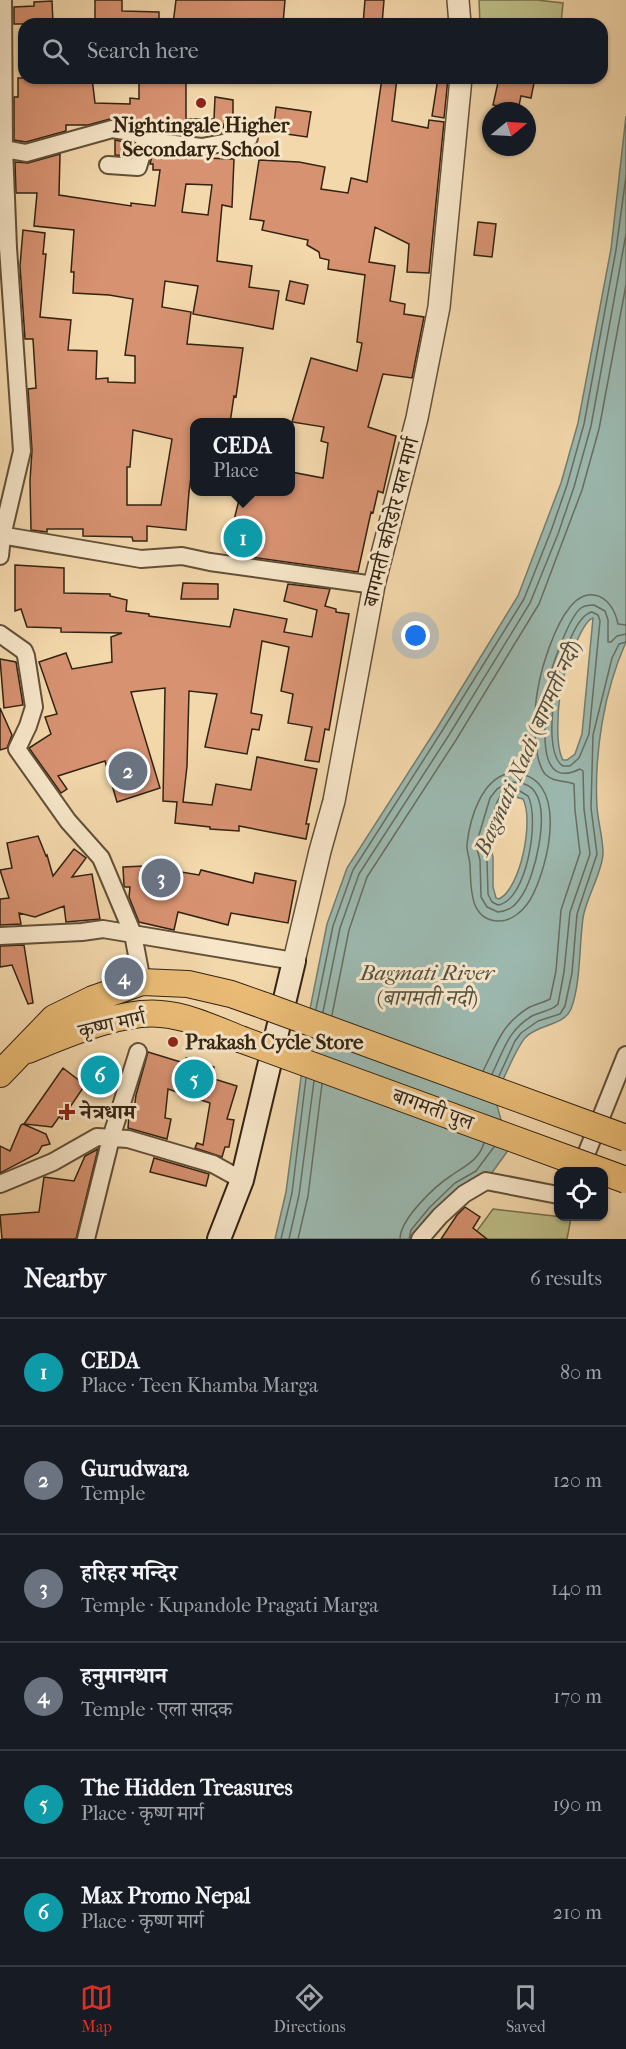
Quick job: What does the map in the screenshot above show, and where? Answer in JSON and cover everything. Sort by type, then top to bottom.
[{"type":"main road","points":[[219,1239],[242,1180],[294,961]]},
{"type":"main road","points":[[0,1074],[54,1018],[93,999],[142,982]]},
{"type":"main road","name":"बागमती पुल","points":[[142,982],[188,984],[231,994],[626,1138]]},
{"type":"main road","name":"कृष्ण मार्ग","points":[[19,1053],[77,1030],[124,1017],[160,1014],[200,1023],[240,1039]]},
{"type":"main road","name":"बागमती पुल","points":[[240,1039],[626,1180]]},
{"type":"street","points":[[0,556],[1,536],[22,451],[2,148],[3,0]]},
{"type":"street","points":[[458,0],[460,18]]},
{"type":"street","name":"बागमती करिडोर यल मार्ग","points":[[294,961],[334,801],[375,585],[417,418],[439,307],[460,84]]},
{"type":"street","points":[[2,148],[26,153],[40,147],[112,129],[138,133],[146,141],[202,147],[249,138]]},
{"type":"street","points":[[108,165],[138,167],[146,141]]},
{"type":"street","points":[[1,536],[141,559],[182,555],[210,562],[375,585]]},
{"type":"street","points":[[0,634],[24,651],[34,707],[17,749]]},
{"type":"street","points":[[0,752],[17,749]]},
{"type":"street","points":[[17,749],[68,822],[101,858],[133,934],[142,982]]},
{"type":"street","points":[[0,936],[103,929],[294,961]]},
{"type":"street","points":[[86,1239],[111,1138],[138,1052]]},
{"type":"street","points":[[581,1167],[608,1105],[626,1055]]},
{"type":"street","points":[[0,1184],[52,1162],[97,1137],[128,1140],[213,1164],[242,1180]]},
{"type":"street","points":[[420,1239],[464,1194],[486,1181],[554,1194]]},
{"type":"green space","points":[[479,0],[537,0],[563,3],[562,18],[480,18]]},
{"type":"green space","points":[[493,1209],[554,1216],[554,1221],[570,1221],[567,1239],[471,1239]]},
{"type":"water","name":"Bagmati River (बागमती नदी)","points":[[626,116],[626,642],[612,681],[602,723],[596,786],[603,847],[602,860],[583,918],[578,976],[571,1009],[563,1019],[531,1033],[522,1041],[505,1075],[495,1098],[509,1149],[486,1181],[420,1239],[275,1239],[286,1192],[310,1009],[327,924],[347,868],[518,596],[561,483],[578,423],[611,249]],"holes":[[[593,618],[582,734],[575,754],[563,760],[560,754],[558,728],[561,687],[583,629]],[[512,796],[523,799],[526,809],[526,837],[514,882],[499,899],[496,898],[493,887],[493,857],[490,846],[502,804]]]},
{"type":"building","points":[[95,0],[122,0],[122,11],[159,12],[159,18],[95,18]]},
{"type":"building","points":[[176,0],[285,0],[284,18],[174,18]]},
{"type":"building","points":[[365,0],[384,0],[382,18],[364,18]]},
{"type":"building","points":[[52,1],[53,18],[18,18],[18,24],[14,24],[14,7],[34,6],[34,2]]},
{"type":"building","points":[[18,84],[93,84],[95,103],[130,104],[130,98],[139,99],[139,84],[186,84],[186,119],[214,119],[215,97],[233,100],[233,126],[224,124],[223,132],[219,133],[179,129],[178,134],[151,131],[140,123],[110,119],[88,125],[66,125],[66,131],[26,142],[14,140],[14,97],[18,97]]},
{"type":"building","points":[[381,84],[396,84],[392,121],[428,128],[429,120],[444,122],[429,273],[407,272],[409,244],[375,227],[369,262],[395,266],[390,301],[405,304],[404,314],[424,317],[412,378],[383,374],[368,427],[396,436],[383,493],[378,491],[373,513],[371,512],[358,572],[226,552],[240,496],[295,496],[295,473],[323,478],[328,443],[321,441],[324,427],[295,422],[293,418],[311,358],[357,371],[362,343],[357,342],[365,275],[328,269],[329,260],[320,258],[319,252],[307,245],[308,240],[262,230],[264,221],[250,219],[259,160],[299,162],[325,167],[321,189],[348,193],[351,178],[367,182]]},
{"type":"building","points":[[437,84],[447,84],[444,118],[432,116]]},
{"type":"building","points":[[498,84],[534,84],[531,98],[521,96],[520,102],[494,102]]},
{"type":"building","points":[[276,107],[311,112],[307,137],[273,132]]},
{"type":"building","points":[[115,140],[134,144],[130,156],[115,155]]},
{"type":"building","points":[[153,152],[177,155],[176,157],[234,159],[232,207],[222,205],[217,261],[252,266],[249,287],[279,291],[273,329],[193,314],[198,286],[165,281],[162,307],[191,312],[187,344],[243,348],[231,418],[190,418],[190,484],[186,530],[147,526],[147,541],[133,541],[132,537],[83,536],[83,529],[47,529],[47,532],[31,530],[32,450],[28,389],[36,388],[33,339],[25,339],[20,266],[23,230],[45,233],[43,254],[46,254],[40,317],[71,320],[68,350],[97,351],[96,379],[108,378],[108,382],[135,383],[135,356],[125,355],[133,299],[73,293],[74,272],[71,272],[74,230],[34,226],[37,193],[16,193],[15,162],[28,163],[60,154],[59,195],[131,206],[131,203],[155,206],[160,170],[153,170],[153,164],[150,164]],"holes":[[[186,184],[212,185],[208,215],[182,212]],[[133,430],[172,439],[161,505],[127,505],[127,467],[130,467]]]},
{"type":"building","points":[[478,222],[496,224],[492,257],[474,255]]},
{"type":"building","points":[[290,281],[308,285],[304,304],[286,300]]},
{"type":"building","points":[[15,565],[64,568],[64,593],[110,594],[110,596],[127,600],[126,611],[230,627],[234,609],[287,619],[284,632],[312,637],[317,610],[284,601],[288,584],[330,589],[325,606],[336,609],[336,612],[349,614],[329,730],[325,729],[319,762],[305,760],[312,727],[288,723],[293,694],[281,691],[289,647],[262,641],[251,713],[262,715],[259,730],[252,729],[247,754],[205,747],[217,694],[189,691],[187,766],[183,802],[212,805],[216,784],[251,790],[257,757],[317,769],[306,824],[309,824],[306,839],[239,826],[239,831],[175,823],[177,802],[163,801],[165,688],[131,692],[160,788],[117,802],[105,761],[58,776],[67,789],[61,793],[29,748],[51,734],[45,717],[57,714],[39,662],[66,653],[72,669],[112,662],[111,637],[122,633],[61,632],[61,628],[27,627],[21,609],[15,611]]},
{"type":"building","points":[[183,583],[218,584],[218,599],[181,599]]},
{"type":"building","points":[[0,659],[16,662],[23,705],[4,708]]},
{"type":"building","points":[[0,708],[12,735],[7,748],[0,750]]},
{"type":"building","points":[[38,836],[53,876],[74,849],[86,858],[72,877],[92,874],[100,919],[66,922],[64,906],[35,917],[19,913],[21,924],[0,925],[0,899],[9,898],[0,870],[12,868],[7,843]]},
{"type":"building","points":[[145,866],[199,875],[201,870],[253,883],[255,873],[296,881],[288,923],[231,913],[228,925],[178,912],[174,930],[139,922],[129,897],[130,887],[124,886],[123,867]]},
{"type":"building","points":[[24,945],[33,1003],[28,1004],[12,965],[0,967],[0,946]]},
{"type":"building","points":[[148,1052],[184,1063],[186,1058],[214,1067],[211,1078],[237,1086],[227,1119],[234,1120],[229,1147],[225,1147],[222,1157],[195,1148],[197,1143],[203,1145],[210,1103],[168,1089],[165,1118],[171,1119],[167,1139],[128,1128],[129,1115],[131,1109],[134,1109]]},
{"type":"building","points":[[94,1057],[112,1060],[106,1093],[88,1090]]},
{"type":"building","points":[[63,1068],[85,1085],[62,1119],[59,1117],[52,1127],[24,1124]]},
{"type":"building","points":[[23,1124],[46,1134],[50,1144],[42,1146],[38,1153],[0,1173],[0,1146],[10,1151]]},
{"type":"building","points":[[98,1149],[76,1239],[2,1239],[0,1215],[39,1212],[44,1177],[74,1181],[85,1156]]},
{"type":"building","points":[[154,1158],[209,1174],[206,1186],[150,1172]]},
{"type":"building","points":[[465,1207],[480,1217],[473,1228],[487,1239],[441,1239],[457,1215]]},
{"type":"place","name":"Nightingale Higher Secondary School","points":[[201,103]]},
{"type":"place","name":"CEDA","points":[[243,538]]},
{"type":"place","name":"Gurudwara","points":[[128,771]]},
{"type":"place","name":"हरिहर मन्दिर","points":[[161,878]]},
{"type":"place","name":"हनुमानथान","points":[[124,977]]},
{"type":"place","name":"Prakash Cycle Store","points":[[173,1042]]},
{"type":"place","name":"Max Promo Nepal","points":[[100,1075]]},
{"type":"place","name":"The Hidden Treasures","points":[[194,1079]]},
{"type":"place","name":"नेत्रधाम","points":[[67,1112]]},
{"type":"water label","name":"Bagmati Nadi (बागमती नदी)","points":[[528,748]]}]
